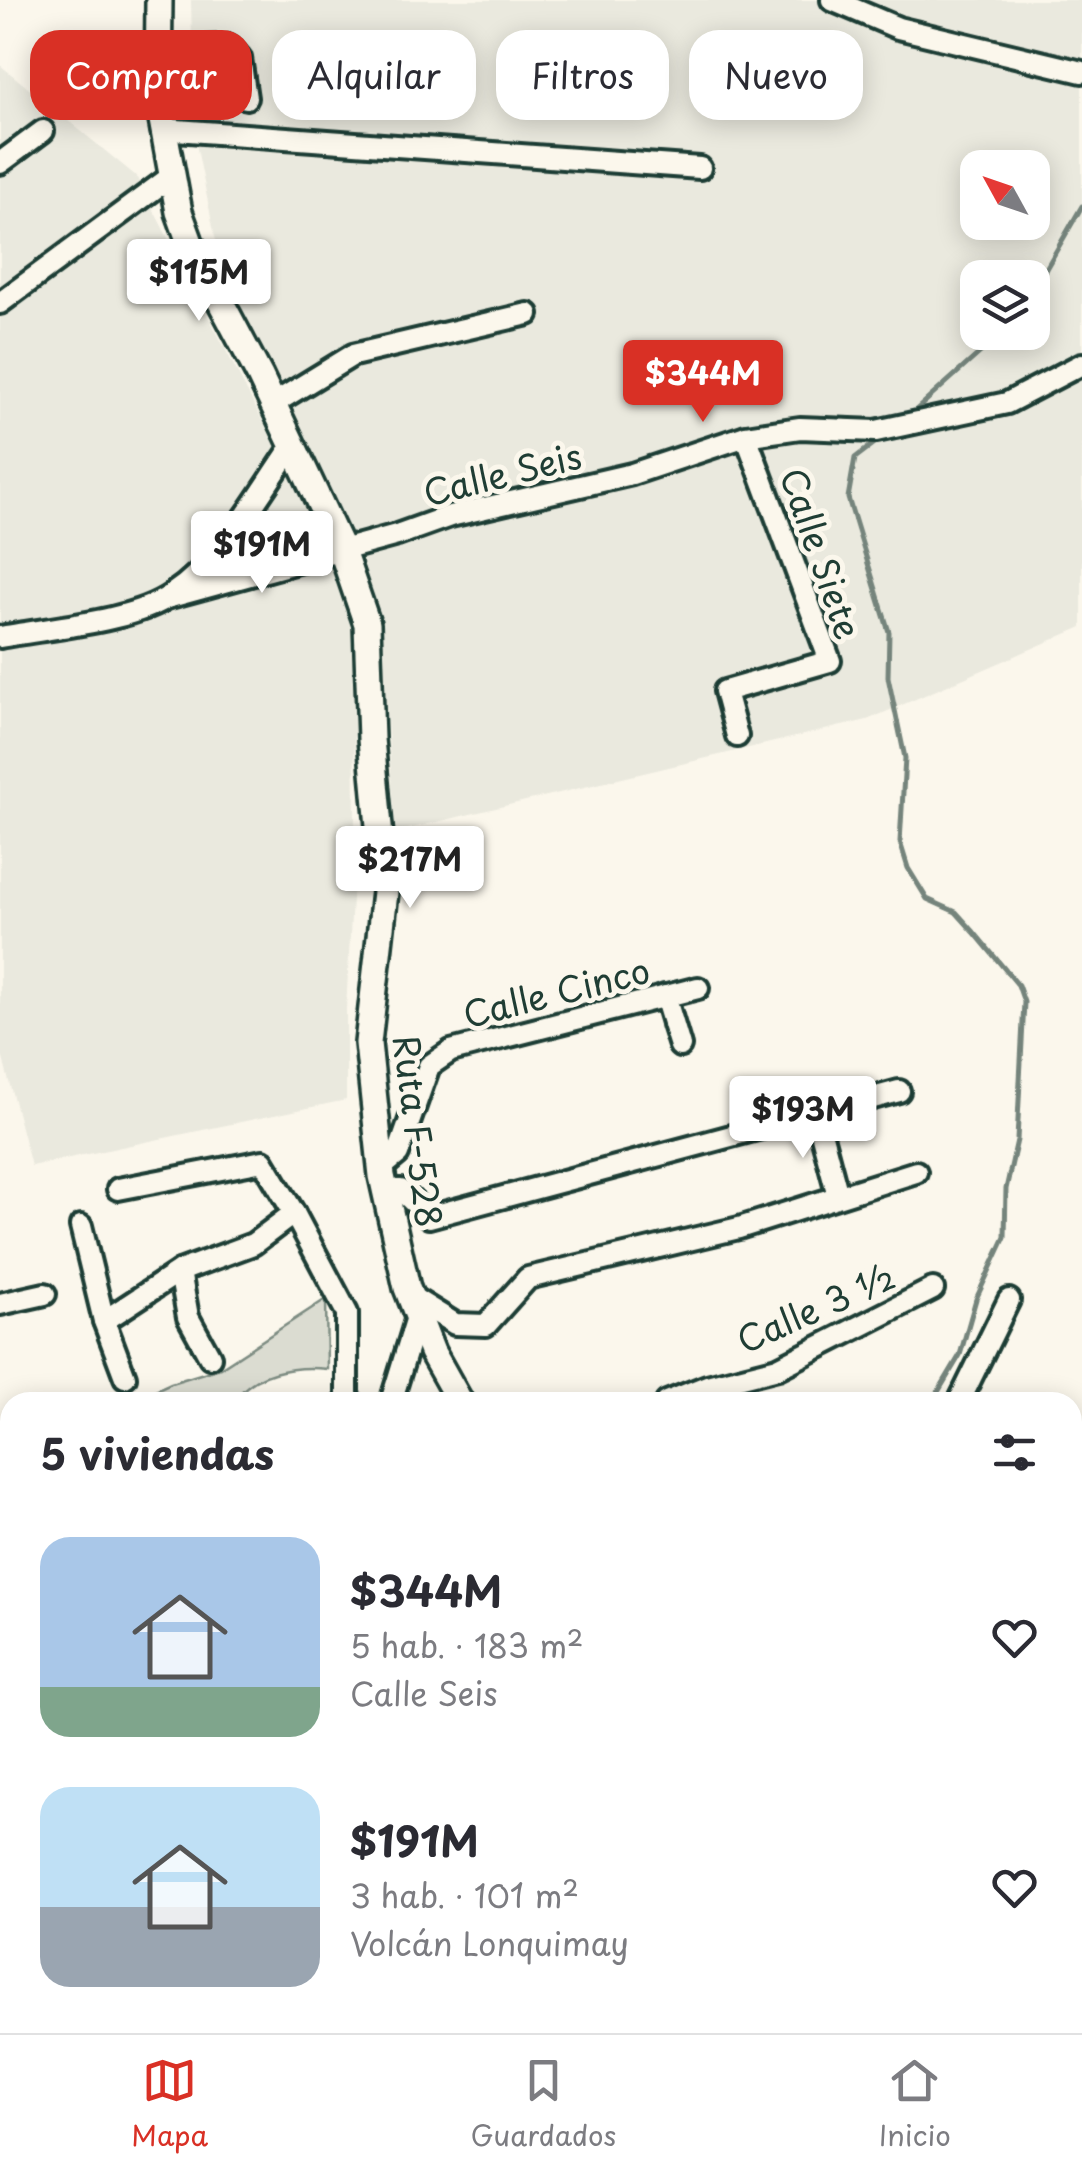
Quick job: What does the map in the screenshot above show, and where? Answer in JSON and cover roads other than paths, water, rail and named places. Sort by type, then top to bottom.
[{"type":"main road","name":"Ruta F-528","points":[[158,30],[159,0]]},
{"type":"main road","name":"Ruta F-528","points":[[161,120],[169,178],[192,248],[341,548],[368,624],[371,739],[385,892],[368,1044],[389,1183],[421,1308],[456,1392]]},
{"type":"street","points":[[832,0],[898,28],[1082,72]]},
{"type":"street","points":[[162,129],[700,168]]},
{"type":"street","points":[[0,162],[44,131]]},
{"type":"street","points":[[2,296],[169,178]]},
{"type":"street","points":[[272,404],[353,355],[528,314]]},
{"type":"street","name":"Calle Seis","points":[[0,638],[134,611],[170,597],[497,503],[632,474],[746,436],[800,428],[876,431],[1006,403],[1082,364]]},
{"type":"street","name":"Calle Siete","points":[[736,736],[725,691],[830,661],[746,436]]},
{"type":"street","points":[[170,597],[222,549],[292,447]]},
{"type":"street","name":"Calle Cinco","points":[[389,1183],[429,1066],[451,1051],[698,988]]},
{"type":"street","points":[[665,996],[680,1046],[673,1024]]},
{"type":"street","points":[[389,1183],[429,1217],[899,1091]]},
{"type":"street","points":[[816,1113],[838,1196]]},
{"type":"street","points":[[118,1189],[262,1162],[347,1313],[346,1392]]},
{"type":"street","points":[[394,1392],[421,1308],[455,1324],[486,1325],[528,1278],[738,1228],[916,1172]]},
{"type":"street","points":[[104,1321],[180,1271],[254,1244],[294,1213]]},
{"type":"street","points":[[82,1226],[104,1321],[125,1377]]},
{"type":"street","points":[[180,1271],[188,1317],[210,1356]]},
{"type":"street","name":"Calle 3 ½","points":[[704,1392],[778,1368],[933,1289]]},
{"type":"street","points":[[0,1304],[45,1294]]},
{"type":"street","points":[[964,1392],[1010,1300]]},
{"type":"waterway","points":[[1050,262],[1082,206]]},
{"type":"waterway","points":[[908,417],[983,350]]},
{"type":"waterway","points":[[880,439],[855,458],[848,498],[889,632],[888,677],[905,758],[900,842],[908,868],[927,899],[956,912],[1018,985],[1024,1002],[1017,1140],[1006,1189],[1005,1237],[976,1299],[960,1355],[938,1392]]}]
